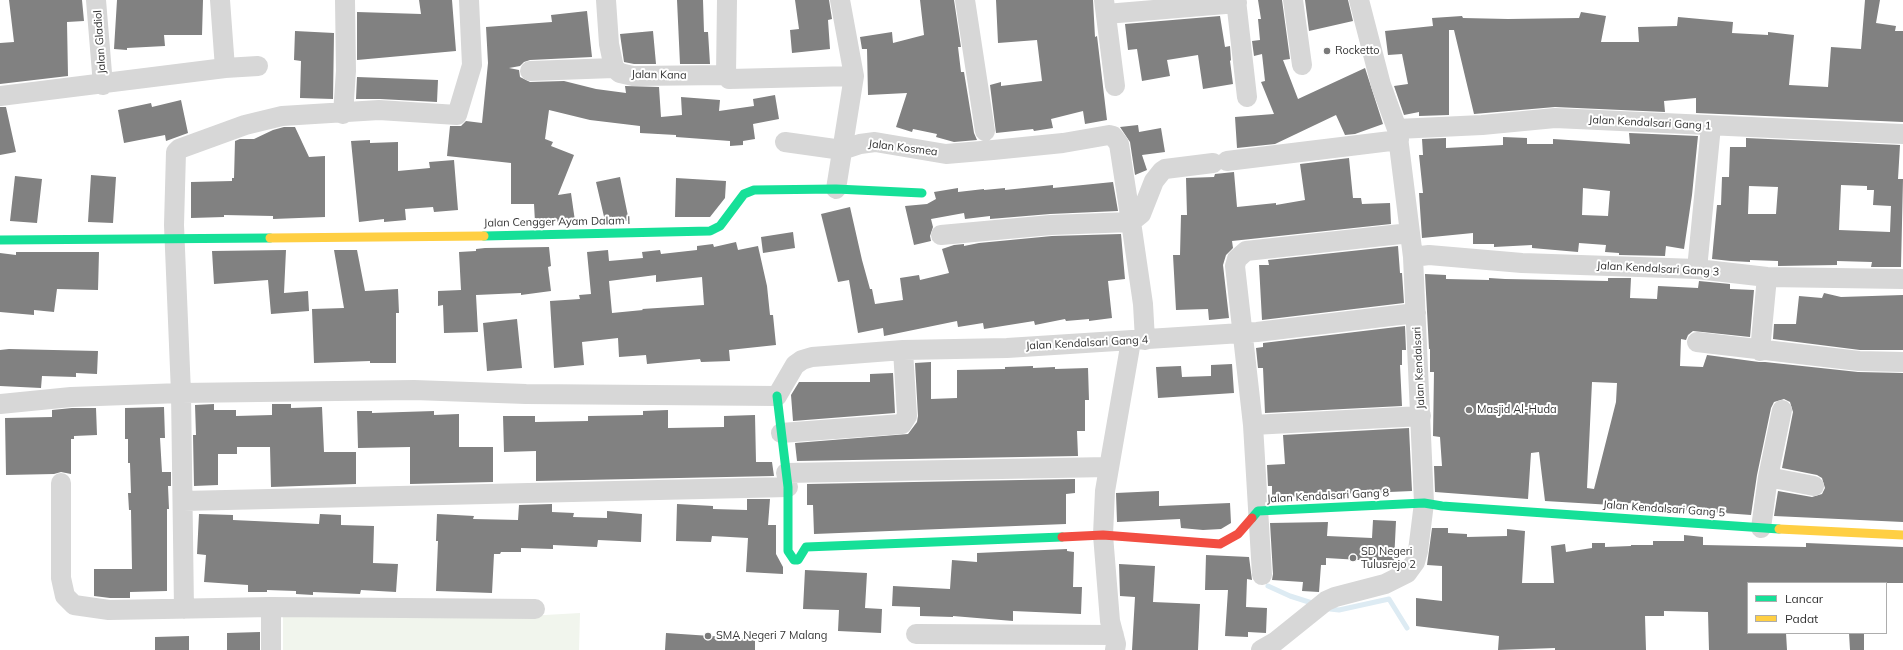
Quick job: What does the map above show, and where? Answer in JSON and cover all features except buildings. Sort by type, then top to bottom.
[{"type":"street","name":"Jalan Gladiol","points":[[96,0],[103,85]]},
{"type":"street","points":[[220,0],[224,68]]},
{"type":"street","points":[[343,114],[346,71],[345,0]]},
{"type":"street","points":[[184,609],[181,393],[174,237],[175,155],[179,150],[245,125],[282,116],[343,114],[379,110],[454,115],[458,114],[472,65],[469,0]]},
{"type":"street","points":[[530,71],[614,68],[609,44],[606,0]]},
{"type":"street","points":[[726,75],[727,0]]},
{"type":"street","points":[[836,189],[854,76],[840,0]]},
{"type":"street","points":[[965,0],[985,130]]},
{"type":"street","points":[[1293,0],[1302,65]]},
{"type":"street","name":"Jalan Kendalsari","points":[[1261,650],[1275,642],[1326,601],[1335,597],[1385,584],[1407,573],[1414,562],[1418,551],[1424,503],[1413,257],[1398,134],[1381,85],[1359,0]]},
{"type":"street","points":[[1115,86],[1105,7],[1237,2],[1247,97]]},
{"type":"street","points":[[0,96],[103,85],[224,68],[258,66]]},
{"type":"street","name":"Jalan Kana","points":[[614,68],[620,72],[633,76],[726,75],[730,80],[854,76]]},
{"type":"street","name":"Jalan Kendalsari Gang 1","points":[[1131,222],[1141,214],[1154,181],[1162,171],[1398,134],[1555,118],[1903,134]]},
{"type":"street","points":[[1697,269],[1711,126]]},
{"type":"street","name":"Jalan Kosmea","points":[[844,139],[860,144],[874,142],[946,154],[1063,143],[1109,135],[1115,137],[1119,144],[1131,222]]},
{"type":"street","points":[[785,142],[844,139]]},
{"type":"street","name":"Jalan Cengger Ayam Dalam I","points":[[0,240],[174,237],[392,237],[710,231],[723,223],[744,194],[754,190],[836,189],[922,194]]},
{"type":"street","points":[[916,634],[1115,642],[1110,621],[1103,535],[1105,491],[1108,467],[1138,341],[1143,304],[1131,222],[1051,225],[940,235]]},
{"type":"street","points":[[1262,576],[1253,425],[1235,266],[1240,254],[1246,251],[1410,233]]},
{"type":"street","name":"Jalan Kendalsari Gang 3","points":[[1413,257],[1429,255],[1522,263],[1697,269],[1767,277],[1903,279]]},
{"type":"street","points":[[1760,351],[1767,277]]},
{"type":"street","name":"Jalan Kendalsari Gang 4","points":[[777,396],[793,368],[802,360],[812,358],[903,350],[1007,348],[1138,341],[1242,333],[1416,313]]},
{"type":"street","points":[[1697,342],[1760,351],[1859,361],[1903,362]]},
{"type":"street","points":[[781,433],[902,424],[906,416],[903,350]]},
{"type":"street","points":[[0,404],[71,397],[181,393],[414,390],[526,394],[777,396],[787,480]]},
{"type":"street","points":[[1761,528],[1768,477],[1782,410]]},
{"type":"street","points":[[1253,425],[1421,416]]},
{"type":"street","points":[[183,501],[787,480],[1108,467]]},
{"type":"street","points":[[1768,477],[1814,486]]},
{"type":"street","name":"Jalan Kendalsari Gang 8","points":[[787,480],[788,551],[789,555],[794,560],[798,560],[806,547],[1103,535],[1220,544],[1230,540],[1243,530],[1258,511],[1424,503]]},
{"type":"street","points":[[61,483],[61,578],[65,596],[74,605],[98,609],[271,607],[534,609]]},
{"type":"street","name":"Jalan Kendalsari Gang 5","points":[[1424,503],[1450,507],[1761,528],[1903,535]]},
{"type":"street","points":[[271,607],[271,650]]},
{"type":"shaded area","points":[[283,611],[510,617],[580,613],[579,650],[283,650]]},
{"type":"waterway","points":[[1268,586],[1290,596],[1312,603]]},
{"type":"waterway","points":[[1330,609],[1339,610],[1389,599],[1407,628]]},
{"type":"traffic: fast","points":[[484,236],[710,231],[720,226],[744,194],[754,190],[836,189],[922,193]]},
{"type":"traffic: fast","points":[[0,240],[270,238]]},
{"type":"traffic: fast","points":[[777,396],[788,487],[788,551],[794,560],[798,560],[806,547],[1062,537]]},
{"type":"traffic: fast","points":[[1252,518],[1258,511],[1424,503],[1442,506],[1779,529]]},
{"type":"traffic: slow","points":[[270,238],[484,236]]},
{"type":"traffic: slow","points":[[1779,529],[1903,535]]},
{"type":"traffic: jam","points":[[1062,537],[1103,535],[1220,544],[1238,534],[1252,518]]},
{"type":"place","name":"Rocketto","points":[[1327,51]]},
{"type":"place","name":"Masjid Al-Huda","points":[[1469,410]]},
{"type":"place","name":"SD Negeri Tulusrejo 2","points":[[1353,558]]},
{"type":"place","name":"SMA Negeri 7 Malang","points":[[708,636]]}]
